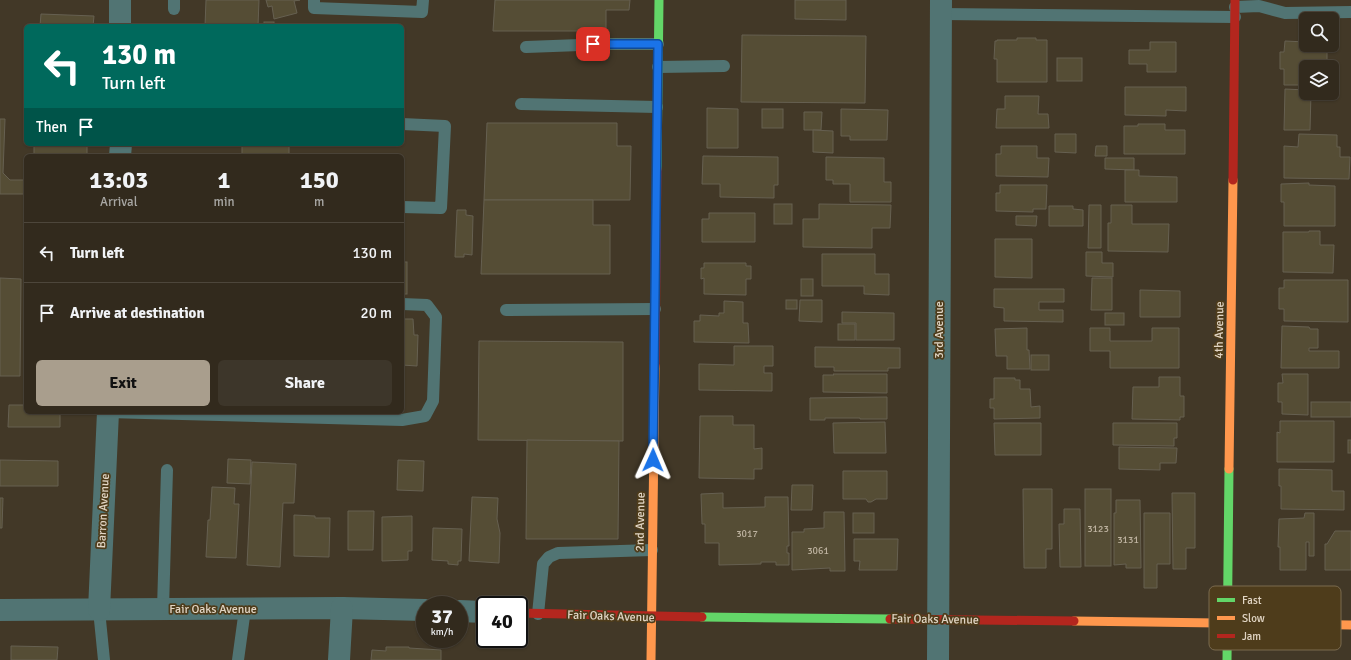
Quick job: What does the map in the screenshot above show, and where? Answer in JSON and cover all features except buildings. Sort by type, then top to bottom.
[{"type":"street","points":[[120,0],[120,24]]},
{"type":"street","name":"2nd Avenue","points":[[650,660],[659,0]]},
{"type":"street","name":"3rd Avenue","points":[[938,660],[941,7]]},
{"type":"street","name":"4th Avenue","points":[[1228,586],[1235,8]]},
{"type":"street","name":"Barron Avenue","points":[[99,610],[108,414]]},
{"type":"street","points":[[339,660],[342,608]]},
{"type":"street","name":"Fair Oaks Avenue","points":[[0,610],[342,608],[416,610]]},
{"type":"street","name":"Fair Oaks Avenue","points":[[528,613],[651,617],[937,619],[1209,624]]},
{"type":"street","name":"Fair Oaks Avenue","points":[[1341,625],[1351,625]]},
{"type":"street","name":"4th Avenue","points":[[1227,650],[1227,660]]},
{"type":"lane","points":[[314,0],[314,8],[422,12],[423,0]]},
{"type":"lane","points":[[941,7],[1235,8],[1259,6],[1285,13],[1351,12]]},
{"type":"lane","points":[[526,47],[658,44]]},
{"type":"lane","points":[[658,67],[724,66]]},
{"type":"lane","points":[[521,104],[657,107]]},
{"type":"lane","points":[[404,124],[445,126],[441,208],[404,207]]},
{"type":"lane","points":[[182,414],[402,420],[424,416],[433,402],[436,317],[426,304],[404,304]]},
{"type":"lane","points":[[506,310],[655,309]]},
{"type":"lane","points":[[162,609],[167,470]]},
{"type":"lane","points":[[538,614],[543,564],[549,557],[558,553],[652,550]]},
{"type":"lane","points":[[238,660],[245,609]]},
{"type":"lane","points":[[99,610],[104,660]]},
{"type":"traffic: fast","points":[[657,169],[659,0]]},
{"type":"traffic: fast","points":[[1228,586],[1229,469]]},
{"type":"traffic: fast","points":[[702,617],[890,619]]},
{"type":"traffic: fast","points":[[1227,650],[1227,660]]},
{"type":"traffic: slow","points":[[1229,469],[1233,180]]},
{"type":"traffic: slow","points":[[651,660],[655,366]]},
{"type":"traffic: slow","points":[[1074,621],[1209,623]]},
{"type":"traffic: slow","points":[[1341,625],[1351,625]]},
{"type":"traffic: jam","points":[[1233,180],[1235,0]]},
{"type":"traffic: jam","points":[[655,366],[657,169]]},
{"type":"traffic: jam","points":[[528,613],[702,617]]},
{"type":"traffic: jam","points":[[890,619],[1074,621]]},
{"type":"route","points":[[593,44],[658,44],[653,460]]}]
